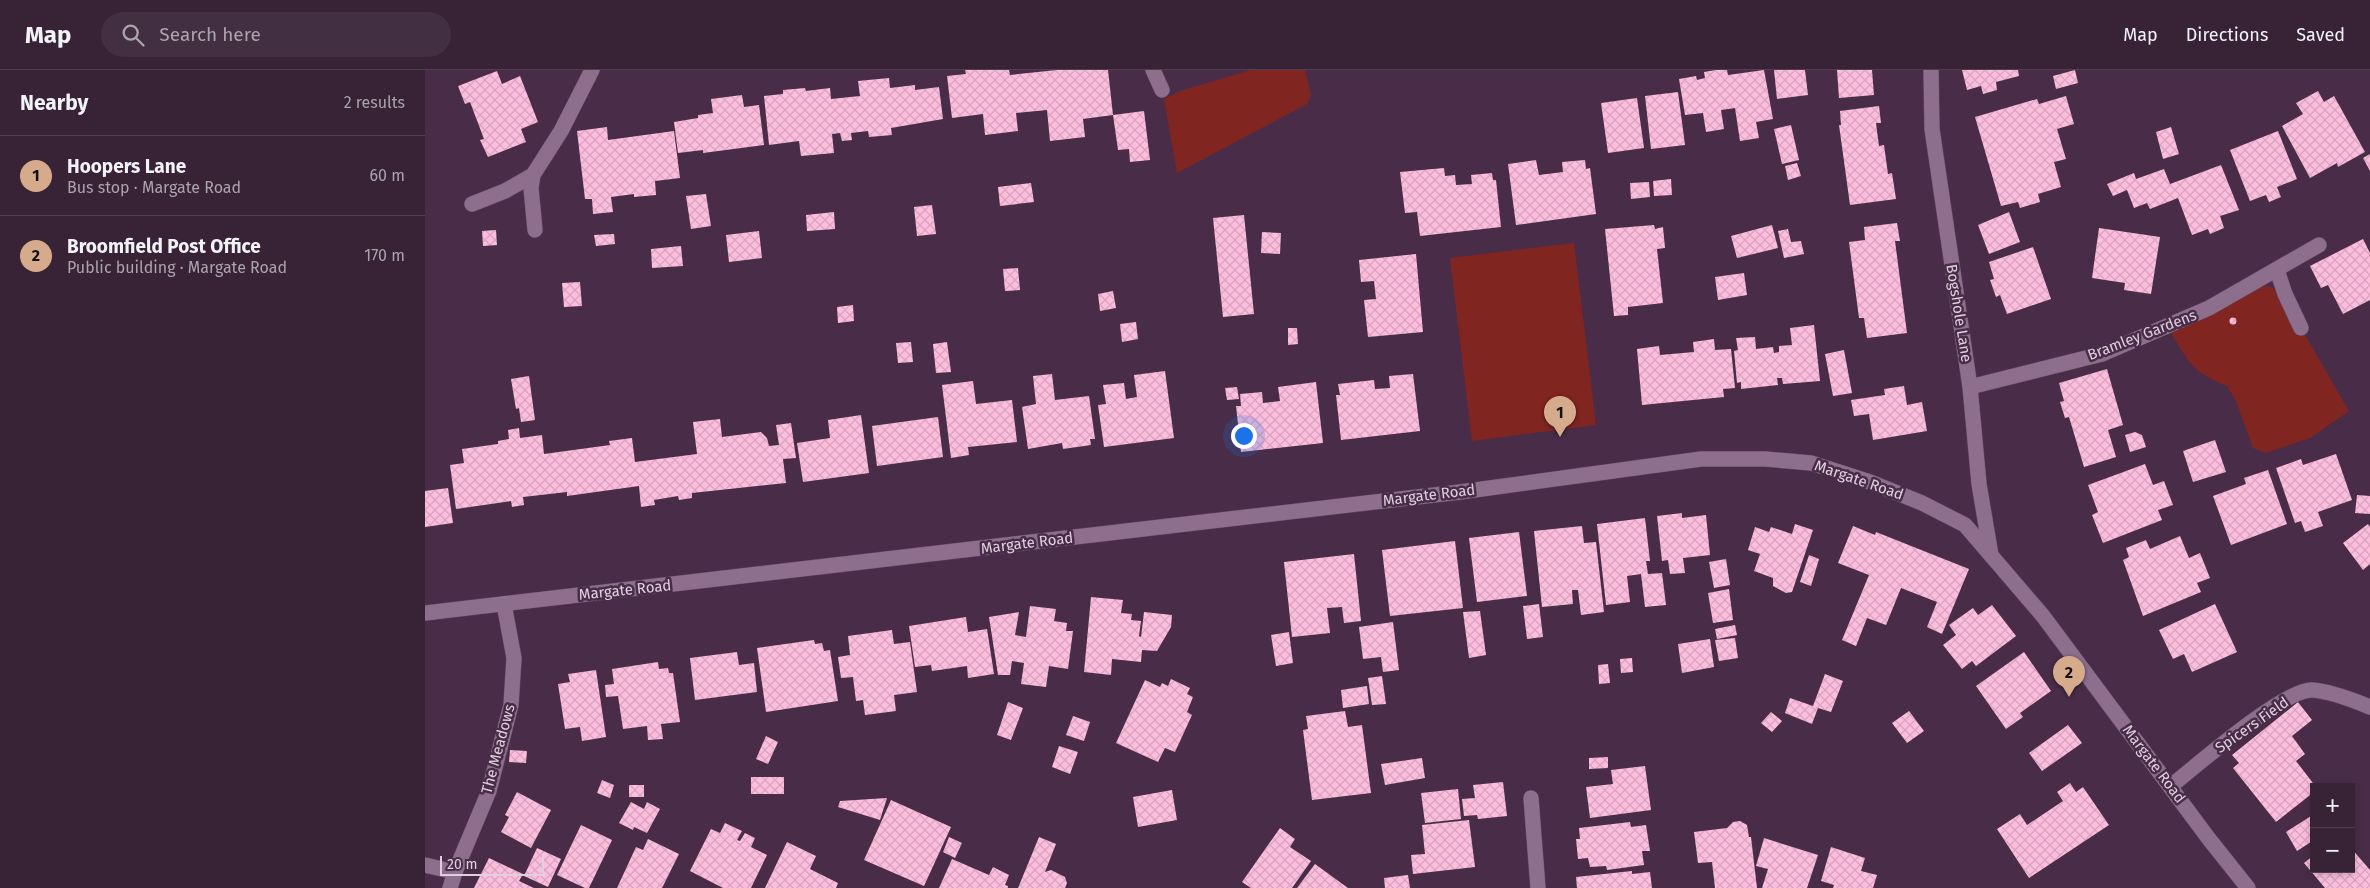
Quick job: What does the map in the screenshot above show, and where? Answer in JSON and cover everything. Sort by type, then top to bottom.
[{"type":"street","points":[[535,230],[531,188],[533,175],[561,131],[592,70]]},
{"type":"street","points":[[1153,70],[1162,90]]},
{"type":"street","name":"Bogshole Lane","points":[[1931,70],[1932,129],[1971,387],[1979,484],[1991,555]]},
{"type":"street","points":[[472,204],[505,191],[533,175]]},
{"type":"street","name":"Bramley Gardens","points":[[1971,387],[2103,354],[2209,308],[2319,245]]},
{"type":"street","points":[[2277,270],[2285,294],[2301,328]]},
{"type":"street","name":"Margate Road","points":[[425,614],[1460,492],[1701,459],[1765,459],[1811,464],[1871,482],[1922,502],[1965,525],[2043,616],[2209,839],[2248,888]]},
{"type":"street","name":"The Meadows","points":[[450,888],[489,791],[511,705],[514,658],[504,604]]},
{"type":"street","name":"Spicers Field","points":[[2171,786],[2245,727],[2289,697],[2310,690],[2333,694],[2370,708]]},
{"type":"street","points":[[1531,798],[1539,888]]},
{"type":"street","points":[[425,865],[455,872]]},
{"type":"shaded area","points":[[1251,70],[1305,70],[1311,95],[1307,104],[1177,173],[1164,99],[1183,90]]},
{"type":"shaded area","points":[[1574,243],[1596,425],[1472,441],[1450,258]]},
{"type":"shaded area","points":[[2269,286],[2285,294],[2301,328],[2349,411],[2310,438],[2266,453],[2253,448],[2236,401],[2227,386],[2214,381],[2191,363],[2167,326],[2248,287]]},
{"type":"building","points":[[965,70],[1009,70],[1010,75],[1057,70],[1108,70],[1113,115],[1083,119],[1085,137],[1050,141],[1047,110],[1016,113],[1018,131],[985,135],[983,114],[952,118],[947,76],[966,74]]},
{"type":"building","points":[[1727,70],[1728,75],[1764,70],[1773,119],[1756,122],[1759,138],[1740,141],[1735,108],[1721,110],[1724,129],[1706,132],[1703,113],[1685,115],[1679,79],[1696,76],[1697,80],[1705,78],[1704,72]]},
{"type":"building","points":[[1774,70],[1805,70],[1808,95],[1777,99]]},
{"type":"building","points":[[1837,70],[1872,70],[1874,95],[1839,98]]},
{"type":"building","points":[[1962,70],[2018,70],[2019,76],[1996,82],[1997,90],[1983,94],[1981,86],[1967,90]]},
{"type":"building","points":[[2075,70],[2078,83],[2056,89],[2053,76]]},
{"type":"building","points":[[497,71],[502,84],[520,76],[538,122],[521,129],[526,142],[488,157],[480,140],[484,139],[470,102],[465,104],[458,86]]},
{"type":"building","points":[[889,78],[890,88],[915,85],[915,90],[939,87],[943,119],[891,128],[892,135],[869,137],[868,131],[851,133],[852,140],[842,141],[840,133],[832,134],[834,153],[801,156],[799,141],[769,145],[764,96],[783,94],[783,90],[805,88],[806,91],[830,88],[831,99],[860,96],[858,81]]},
{"type":"building","points":[[2318,91],[2324,102],[2334,96],[2365,152],[2338,167],[2337,163],[2310,178],[2282,126],[2303,114],[2296,103]]},
{"type":"building","points":[[1678,92],[1685,145],[1651,149],[1645,96]]},
{"type":"building","points":[[742,95],[744,107],[759,105],[764,145],[703,153],[703,150],[678,153],[674,122],[713,113],[711,99]]},
{"type":"building","points":[[2066,96],[2074,124],[2057,129],[2066,159],[2054,162],[2061,187],[2038,194],[2040,202],[2020,208],[2018,202],[2001,206],[1975,117],[2037,99],[2039,104]]},
{"type":"building","points":[[1637,98],[1644,148],[1608,153],[1601,103]]},
{"type":"building","points":[[1879,106],[1881,123],[1876,123],[1879,146],[1884,145],[1888,174],[1892,173],[1896,199],[1850,205],[1839,125],[1841,125],[1840,111]]},
{"type":"building","points":[[1144,111],[1150,160],[1130,162],[1129,149],[1118,150],[1113,115]]},
{"type":"building","points":[[1791,125],[1799,160],[1782,164],[1774,129]]},
{"type":"building","points":[[607,127],[608,140],[674,131],[680,178],[655,181],[656,195],[634,197],[634,194],[611,197],[613,212],[593,214],[592,199],[585,199],[577,131]]},
{"type":"building","points":[[2171,127],[2179,154],[2163,159],[2156,132]]},
{"type":"building","points":[[2278,131],[2297,179],[2277,187],[2281,197],[2269,202],[2266,195],[2250,201],[2230,150]]},
{"type":"building","points":[[2370,154],[2370,171],[2363,158]]},
{"type":"building","points":[[1536,160],[1539,175],[1563,172],[1562,162],[1585,160],[1586,169],[1590,168],[1596,214],[1516,225],[1508,164]]},
{"type":"building","points":[[1797,163],[1801,176],[1788,180],[1785,166]]},
{"type":"building","points":[[2221,165],[2239,210],[2220,216],[2224,228],[2210,234],[2208,229],[2192,235],[2178,198],[2150,209],[2147,203],[2134,208],[2127,190],[2113,196],[2107,184],[2134,173],[2136,179],[2164,169],[2170,184]]},
{"type":"building","points":[[1444,168],[1445,176],[1455,175],[1456,185],[1472,184],[1471,175],[1492,173],[1493,180],[1496,180],[1501,227],[1420,236],[1417,212],[1405,213],[1400,172]]},
{"type":"building","points":[[1671,179],[1672,195],[1654,196],[1653,181]]},
{"type":"building","points":[[1649,182],[1650,197],[1631,199],[1630,183]]},
{"type":"building","points":[[1031,183],[1034,202],[1000,206],[998,187]]},
{"type":"building","points":[[706,194],[711,226],[691,229],[686,196]]},
{"type":"building","points":[[932,205],[936,234],[917,236],[914,207]]},
{"type":"building","points":[[834,212],[835,229],[807,231],[806,215]]},
{"type":"building","points":[[2009,212],[2020,242],[1989,254],[1978,225]]},
{"type":"building","points":[[1244,215],[1254,314],[1223,317],[1213,218]]},
{"type":"building","points":[[1897,223],[1900,241],[1895,241],[1907,333],[1867,338],[1864,318],[1859,318],[1849,242],[1865,240],[1864,227]]},
{"type":"building","points":[[1654,225],[1655,229],[1663,227],[1665,248],[1657,249],[1663,303],[1628,307],[1628,315],[1614,316],[1605,229]]},
{"type":"building","points":[[1772,225],[1778,248],[1737,258],[1731,236]]},
{"type":"building","points":[[2099,228],[2160,237],[2151,294],[2124,290],[2125,283],[2092,278]]},
{"type":"building","points":[[1788,229],[1791,242],[1801,241],[1804,254],[1784,258],[1778,231]]},
{"type":"building","points":[[496,230],[497,245],[483,246],[482,231]]},
{"type":"building","points":[[759,231],[762,258],[729,262],[726,235]]},
{"type":"building","points":[[1262,232],[1281,233],[1280,254],[1261,253]]},
{"type":"building","points":[[614,234],[615,244],[596,246],[594,235]]},
{"type":"building","points":[[2363,239],[2370,253],[2370,300],[2343,314],[2328,285],[2321,288],[2310,266]]},
{"type":"building","points":[[681,246],[683,266],[652,268],[651,249]]},
{"type":"building","points":[[2033,247],[2051,299],[2007,314],[2000,295],[1996,297],[1990,280],[1994,279],[1989,262]]},
{"type":"building","points":[[1416,254],[1423,332],[1368,337],[1364,300],[1376,299],[1374,281],[1361,282],[1359,260]]},
{"type":"building","points":[[1018,268],[1020,290],[1005,291],[1003,269]]},
{"type":"building","points":[[1744,273],[1747,295],[1718,300],[1715,277]]},
{"type":"building","points":[[580,282],[582,306],[564,307],[562,283]]},
{"type":"building","points":[[1113,291],[1116,308],[1100,311],[1098,294]]},
{"type":"building","points":[[853,305],[854,321],[838,323],[837,307]]},
{"type":"building","points":[[2233,317],[2237,321],[2233,325],[2229,321]]},
{"type":"building","points":[[1136,322],[1138,339],[1122,342],[1120,324]]},
{"type":"building","points":[[1814,325],[1820,381],[1783,384],[1782,378],[1777,378],[1778,385],[1741,389],[1741,382],[1737,383],[1734,351],[1738,350],[1736,338],[1755,337],[1756,349],[1773,347],[1774,353],[1779,352],[1779,346],[1792,345],[1790,328]]},
{"type":"building","points":[[1288,328],[1297,328],[1298,344],[1288,345]]},
{"type":"building","points":[[1714,339],[1715,350],[1731,349],[1735,388],[1723,389],[1724,397],[1642,405],[1637,349],[1659,346],[1660,355],[1694,352],[1693,342]]},
{"type":"building","points":[[911,342],[913,362],[898,363],[896,343]]},
{"type":"building","points":[[947,342],[951,372],[936,373],[933,344]]},
{"type":"building","points":[[1844,350],[1852,393],[1833,396],[1825,354]]},
{"type":"building","points":[[2107,369],[2123,425],[2108,430],[2116,457],[2084,467],[2069,417],[2065,418],[2060,402],[2064,401],[2059,383]]},
{"type":"building","points":[[1165,371],[1174,438],[1104,447],[1098,405],[1106,404],[1103,385],[1124,383],[1126,399],[1137,397],[1134,375]]},
{"type":"building","points":[[1052,374],[1055,400],[1089,396],[1095,439],[1090,439],[1091,445],[1063,449],[1062,443],[1028,449],[1022,407],[1036,404],[1033,376]]},
{"type":"building","points":[[1413,374],[1420,431],[1341,440],[1336,395],[1340,395],[1338,384],[1374,380],[1375,389],[1390,388],[1389,376]]},
{"type":"building","points":[[529,376],[535,420],[521,422],[519,408],[516,409],[511,379]]},
{"type":"building","points":[[973,381],[976,404],[1012,400],[1017,442],[968,447],[969,455],[951,458],[942,385]]},
{"type":"building","points":[[1316,382],[1323,443],[1241,452],[1236,406],[1241,406],[1240,394],[1262,392],[1263,403],[1280,401],[1278,387]]},
{"type":"building","points":[[1904,386],[1907,405],[1922,402],[1927,431],[1873,440],[1869,414],[1854,416],[1851,400],[1885,395],[1884,389]]},
{"type":"building","points":[[1237,387],[1239,399],[1227,400],[1225,388]]},
{"type":"building","points":[[861,415],[869,473],[803,482],[797,443],[830,438],[828,420]]},
{"type":"building","points":[[938,417],[943,457],[877,466],[872,426]]},
{"type":"building","points":[[720,419],[722,437],[761,432],[767,438],[769,446],[779,445],[776,425],[791,423],[796,458],[783,459],[786,483],[692,493],[692,498],[679,500],[678,496],[654,500],[655,505],[641,507],[639,486],[567,496],[567,492],[523,497],[524,505],[512,507],[511,501],[456,509],[450,465],[464,463],[462,449],[498,444],[498,441],[509,439],[508,430],[519,428],[520,438],[542,435],[544,454],[610,445],[609,441],[632,438],[635,462],[697,454],[693,422]]},
{"type":"building","points":[[2135,432],[2142,435],[2146,447],[2130,452],[2125,435]]},
{"type":"building","points":[[2215,440],[2226,472],[2193,482],[2183,451]]},
{"type":"building","points":[[2336,454],[2352,500],[2318,512],[2323,526],[2305,532],[2301,521],[2295,523],[2276,468],[2301,459],[2303,465]]},
{"type":"building","points":[[2145,464],[2153,485],[2164,481],[2173,505],[2158,510],[2162,520],[2103,543],[2092,515],[2098,512],[2088,485]]},
{"type":"building","points":[[2268,470],[2287,524],[2231,545],[2213,496],[2246,484],[2244,478]]},
{"type":"building","points":[[448,488],[453,523],[425,527],[425,491]]},
{"type":"building","points":[[2357,495],[2370,496],[2370,514],[2355,513]]},
{"type":"building","points":[[1682,513],[1682,518],[1706,515],[1710,555],[1683,558],[1685,573],[1670,574],[1668,560],[1662,561],[1657,516]]},
{"type":"building","points":[[1645,518],[1650,561],[1646,561],[1648,574],[1662,573],[1666,605],[1645,607],[1641,574],[1627,576],[1630,602],[1606,605],[1597,524]]},
{"type":"building","points":[[1795,524],[1813,530],[1792,592],[1786,593],[1773,586],[1773,578],[1754,571],[1760,554],[1748,550],[1755,527],[1769,532],[1771,527],[1792,534]]},
{"type":"building","points":[[2368,524],[2370,527],[2370,564],[2363,570],[2343,543]]},
{"type":"building","points":[[1582,526],[1584,543],[1596,542],[1604,612],[1581,615],[1578,590],[1572,590],[1573,604],[1542,607],[1534,531]]},
{"type":"building","points":[[1853,526],[1875,535],[1876,532],[1969,569],[1942,634],[1927,627],[1937,602],[1901,588],[1886,625],[1867,618],[1856,646],[1842,640],[1869,575],[1838,563]]},
{"type":"building","points":[[1519,532],[1527,596],[1477,602],[1469,538]]},
{"type":"building","points":[[2180,536],[2189,558],[2200,553],[2210,578],[2197,583],[2201,592],[2143,616],[2123,560],[2129,557],[2126,548],[2146,540],[2150,549]]},
{"type":"building","points":[[1455,541],[1463,608],[1390,616],[1382,550]]},
{"type":"building","points":[[1354,554],[1361,621],[1344,623],[1342,607],[1327,608],[1330,633],[1292,637],[1284,562]]},
{"type":"building","points":[[1809,555],[1819,559],[1811,586],[1800,582]]},
{"type":"building","points":[[1726,559],[1730,585],[1714,588],[1709,562]]},
{"type":"building","points":[[1729,589],[1733,620],[1713,623],[1708,593]]},
{"type":"building","points":[[1091,597],[1123,600],[1121,613],[1132,614],[1131,620],[1141,621],[1139,636],[1141,637],[1144,612],[1172,615],[1171,627],[1157,651],[1142,650],[1141,662],[1112,659],[1111,675],[1084,672]]},
{"type":"building","points":[[1539,604],[1543,637],[1527,639],[1523,606]]},
{"type":"building","points":[[2215,604],[2237,652],[2192,672],[2184,654],[2173,659],[2159,630]]},
{"type":"building","points":[[1992,605],[2016,636],[1976,666],[1972,661],[1962,669],[1943,645],[1956,635],[1949,625],[1973,608],[1978,615]]},
{"type":"building","points":[[1030,606],[1056,609],[1054,621],[1067,623],[1066,631],[1073,631],[1068,669],[1049,666],[1046,687],[1021,684],[1024,663],[1012,661],[1010,675],[998,675],[989,617],[1019,612],[1015,635],[1026,637]]},
{"type":"building","points":[[1480,611],[1486,655],[1469,658],[1463,612]]},
{"type":"building","points":[[966,617],[968,632],[987,629],[994,674],[968,678],[967,666],[932,671],[931,665],[915,667],[909,626]]},
{"type":"building","points":[[1393,622],[1399,670],[1383,672],[1381,657],[1363,659],[1359,627]]},
{"type":"building","points":[[1735,625],[1737,635],[1717,639],[1715,629]]},
{"type":"building","points":[[892,630],[894,644],[910,642],[917,692],[894,695],[896,711],[865,715],[863,700],[856,701],[853,677],[841,678],[838,657],[850,655],[848,636]]},
{"type":"building","points":[[1289,632],[1293,663],[1276,666],[1271,635]]},
{"type":"building","points":[[1735,638],[1738,658],[1719,661],[1715,640]]},
{"type":"building","points":[[1710,639],[1714,667],[1682,673],[1678,644]]},
{"type":"building","points":[[814,640],[815,644],[822,643],[824,651],[830,650],[838,701],[766,712],[757,648]]},
{"type":"building","points":[[737,652],[739,665],[754,663],[757,692],[695,700],[690,658]]},
{"type":"building","points":[[2024,652],[2051,691],[2020,713],[2023,717],[2006,729],[1976,686]]},
{"type":"building","points":[[1632,658],[1633,672],[1621,673],[1620,659]]},
{"type":"building","points":[[658,662],[659,669],[668,668],[669,673],[673,673],[680,722],[661,724],[663,739],[648,740],[647,726],[623,729],[618,696],[606,697],[605,685],[614,684],[612,669]]},
{"type":"building","points":[[1608,664],[1610,683],[1599,684],[1598,665]]},
{"type":"building","points":[[596,670],[606,737],[582,741],[580,727],[565,729],[558,684],[570,682],[568,674]]},
{"type":"building","points":[[1825,674],[1843,681],[1831,712],[1818,708],[1812,724],[1785,713],[1790,698],[1813,706]]},
{"type":"building","points":[[1382,676],[1386,704],[1372,705],[1368,678]]},
{"type":"building","points":[[1171,679],[1190,688],[1187,694],[1193,697],[1187,712],[1192,715],[1175,752],[1165,748],[1158,762],[1116,743],[1145,680],[1160,687],[1162,683],[1168,686]]},
{"type":"building","points":[[1367,686],[1369,704],[1343,708],[1341,690]]},
{"type":"building","points":[[1008,702],[1023,708],[1011,740],[997,735]]},
{"type":"building","points":[[2298,702],[2312,720],[2292,736],[2305,754],[2296,761],[2313,783],[2310,783],[2310,795],[2276,822],[2233,768],[2239,763],[2232,755]]},
{"type":"building","points":[[1345,711],[1348,727],[1362,725],[1371,793],[1312,800],[1303,730],[1308,729],[1306,716]]},
{"type":"building","points":[[1909,711],[1924,731],[1907,743],[1892,723]]},
{"type":"building","points":[[1771,712],[1782,721],[1772,732],[1761,723]]},
{"type":"building","points":[[1073,716],[1090,722],[1084,741],[1066,735]]},
{"type":"building","points":[[2068,725],[2082,743],[2042,771],[2029,753]]},
{"type":"building","points":[[766,736],[778,742],[768,764],[756,759]]},
{"type":"building","points":[[1059,746],[1078,752],[1070,774],[1052,767]]},
{"type":"building","points":[[510,750],[527,751],[526,763],[509,762]]},
{"type":"building","points":[[1608,757],[1608,768],[1589,769],[1589,758]]},
{"type":"building","points":[[1422,758],[1425,778],[1385,785],[1381,764]]},
{"type":"building","points":[[1645,766],[1651,810],[1590,818],[1586,787],[1613,784],[1611,770]]},
{"type":"building","points":[[751,777],[784,777],[784,794],[751,794]]},
{"type":"building","points":[[602,780],[614,785],[610,798],[597,793]]},
{"type":"building","points":[[1503,782],[1507,816],[1478,819],[1477,815],[1464,816],[1462,799],[1475,798],[1473,785]]},
{"type":"building","points":[[2070,783],[2076,792],[2083,787],[2109,825],[2029,878],[1997,829],[2020,814],[2027,825],[2063,801],[2057,792]]},
{"type":"building","points":[[629,785],[644,785],[644,797],[629,797]]},
{"type":"building","points":[[1458,789],[1461,819],[1425,823],[1421,793]]},
{"type":"building","points":[[1172,790],[1177,820],[1138,827],[1133,797]]},
{"type":"building","points":[[517,792],[551,810],[531,848],[501,832],[509,817],[505,815]]},
{"type":"building","points":[[887,798],[880,820],[838,807],[840,801]]},
{"type":"building","points":[[891,800],[951,827],[924,886],[864,860]]},
{"type":"building","points":[[631,802],[644,809],[647,802],[660,809],[647,833],[634,827],[633,830],[619,823]]},
{"type":"building","points":[[2310,817],[2310,843],[2297,851],[2286,832]]},
{"type":"building","points":[[1469,820],[1475,867],[1413,874],[1411,855],[1425,854],[1422,825]]},
{"type":"building","points":[[1740,821],[1747,825],[1749,837],[1751,837],[1757,888],[1715,888],[1712,862],[1698,863],[1694,832],[1727,828],[1733,822]]},
{"type":"building","points":[[1630,822],[1631,827],[1646,825],[1650,851],[1642,851],[1644,865],[1607,870],[1606,866],[1590,867],[1588,858],[1578,859],[1576,839],[1580,839],[1579,828]]},
{"type":"building","points":[[725,823],[742,831],[737,840],[740,841],[745,833],[755,838],[751,847],[767,855],[751,888],[723,888],[690,871],[711,829],[720,833]]},
{"type":"building","points":[[581,825],[612,840],[589,888],[585,888],[557,875]]},
{"type":"building","points":[[1280,828],[1295,839],[1290,847],[1311,861],[1292,888],[1251,888],[1242,882]]},
{"type":"building","points":[[949,837],[962,843],[955,858],[943,852]]},
{"type":"building","points":[[1039,837],[1056,844],[1045,872],[1051,870],[1065,877],[1067,883],[1065,888],[1018,888]]},
{"type":"building","points":[[1764,838],[1818,855],[1807,888],[1762,888],[1768,869],[1756,866]]},
{"type":"building","points":[[648,839],[679,854],[662,888],[617,888],[636,847],[643,850]]},
{"type":"building","points":[[787,842],[816,856],[810,869],[838,883],[836,888],[765,888]]},
{"type":"building","points":[[1831,847],[1865,858],[1861,871],[1877,875],[1873,888],[1833,888],[1834,885],[1821,881]]},
{"type":"building","points":[[537,848],[561,859],[548,887],[524,876]]},
{"type":"building","points":[[2355,853],[2370,870],[2370,888],[2325,888],[2312,873],[2355,873]]},
{"type":"building","points":[[489,858],[523,874],[519,881],[534,888],[474,888]]},
{"type":"building","points":[[2310,858],[2310,870],[2304,863]]},
{"type":"building","points":[[952,859],[989,875],[993,867],[1009,875],[1005,885],[1008,888],[939,888]]},
{"type":"building","points":[[1315,864],[1348,888],[1297,888]]},
{"type":"building","points":[[1632,871],[1632,874],[1650,872],[1652,888],[1577,888],[1576,877]]},
{"type":"building","points":[[1408,875],[1410,888],[1385,888],[1384,878]]},
{"type":"place","name":"Hoopers Lane","points":[[1560,437]]},
{"type":"place","name":"Broomfield Post Office","points":[[2069,697]]}]
